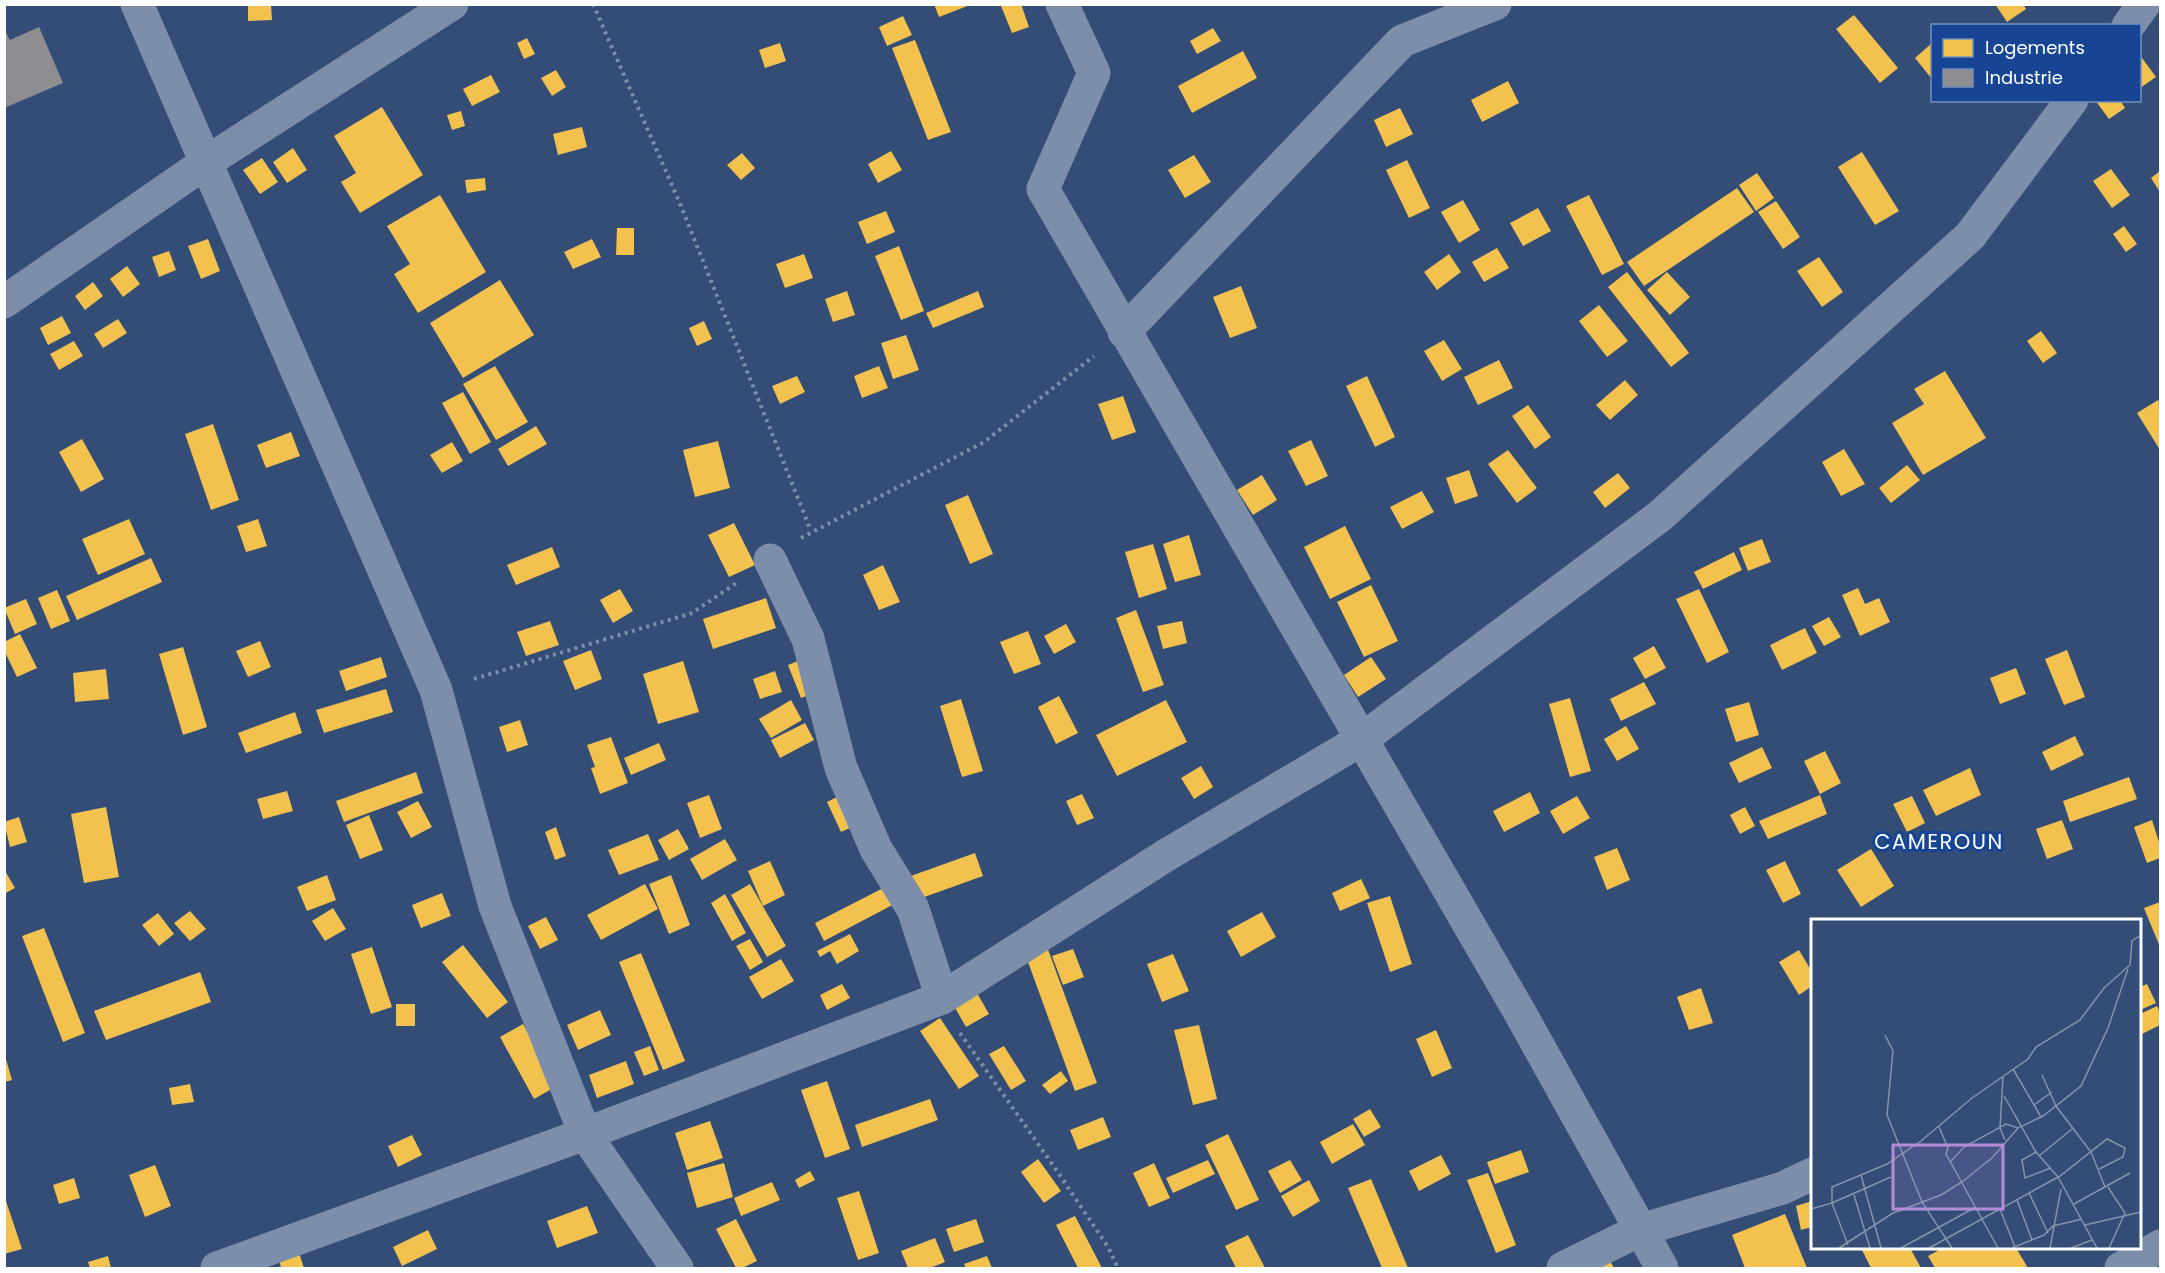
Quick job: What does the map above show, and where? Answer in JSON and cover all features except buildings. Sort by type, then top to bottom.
[{"type":"main road","points":[[4,303],[205,163],[452,4]]},
{"type":"street","points":[[137,4],[436,690],[495,906],[585,1134],[677,1269]]},
{"type":"street","points":[[1062,4],[1094,74],[1043,189],[1519,1011],[1662,1269]]},
{"type":"street","points":[[1124,332],[1402,41],[1495,4]]},
{"type":"street","points":[[2129,24],[2144,4]]},
{"type":"street","points":[[217,1269],[585,1134],[942,998],[1168,854],[1361,740],[1669,508],[1970,236],[2070,102]]},
{"type":"street","points":[[770,560],[808,639],[841,768],[876,849],[913,909],[942,998]]},
{"type":"street","points":[[1563,1269],[1640,1230],[1783,1188],[1811,1174]]},
{"type":"street","points":[[2121,1269],[2160,1246]]},
{"type":"path","points":[[593,4],[681,206],[811,531]]},
{"type":"path","points":[[942,998],[949,1017],[1108,1247],[1118,1269]]},
{"type":"district","name":"CAMEROUN","points":[[1939,842]]}]
